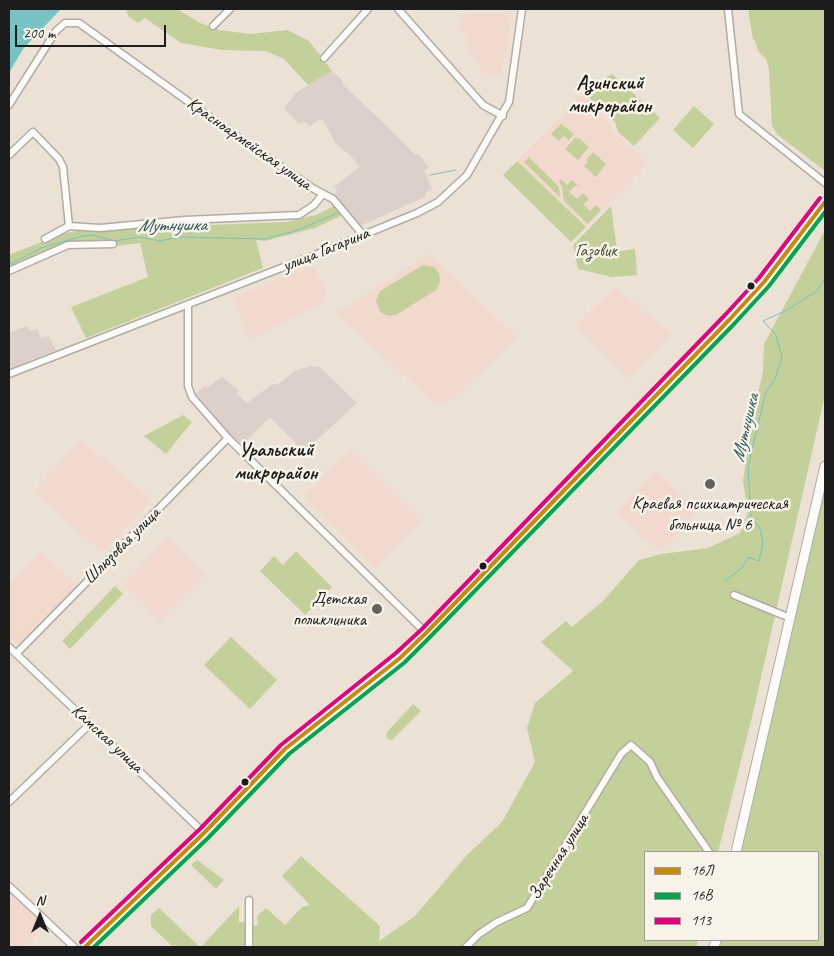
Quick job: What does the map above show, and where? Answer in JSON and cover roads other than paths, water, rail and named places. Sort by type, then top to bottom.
[{"type":"main road","points":[[85,947],[204,833],[285,749],[400,658],[426,633],[743,305],[764,282],[825,202]]},
{"type":"main road","points":[[736,851],[825,466]]},
{"type":"street","points":[[324,58],[368,9]]},
{"type":"street","points":[[398,9],[483,105],[503,116]]},
{"type":"street","name":"улица Гагарина","points":[[9,374],[164,312],[188,306],[417,213],[438,202],[467,175],[503,116],[509,102],[522,9]]},
{"type":"street","points":[[728,9],[739,114],[825,183]]},
{"type":"street","points":[[213,26],[227,10]]},
{"type":"street","name":"Красноармейская улица","points":[[9,105],[56,31],[65,23],[78,23],[175,93],[323,194],[314,205],[299,215],[185,220],[100,228],[70,226]]},
{"type":"street","points":[[9,155],[33,132],[59,158],[63,167],[70,226],[45,239]]},
{"type":"street","points":[[323,194],[334,199],[363,235]]},
{"type":"street","points":[[9,271],[68,245],[113,244]]},
{"type":"street","points":[[188,306],[188,386],[192,397],[228,438],[426,633]]},
{"type":"street","name":"Шлюзовая улица","points":[[16,654],[228,438]]},
{"type":"street","points":[[734,595],[790,618]]},
{"type":"street","name":"Камская улица","points":[[9,647],[204,833]]},
{"type":"street","points":[[9,802],[90,724]]},
{"type":"street","name":"Заречная улица","points":[[466,947],[479,934],[496,922],[527,908],[621,754],[632,746],[650,762],[708,851]]},
{"type":"street","points":[[9,886],[74,947]]},
{"type":"street","points":[[249,900],[249,947]]},
{"type":"water","points":[[9,9],[61,9],[23,49],[9,73]]},
{"type":"waterway","name":"Мутнушка","points":[[430,175],[456,170]]},
{"type":"waterway","name":"Мутнушка","points":[[9,265],[41,248],[82,236],[93,235],[115,241],[138,237],[161,241],[179,237],[265,239],[298,230],[338,213]]},
{"type":"waterway","name":"Мутнушка","points":[[726,580],[742,568],[748,557],[759,561],[763,543],[760,529],[751,516],[748,467],[766,392],[775,379],[782,357],[776,335],[763,321],[787,310],[817,291],[825,278]]},
{"type":"place","name":"Краевая психиатрическая больница № 6","points":[[710,484]]},
{"type":"place","name":"Детская поликлиника","points":[[377,609]]},
{"type":"district","name":"Азинский микрорайон","points":[[610,96]]},
{"type":"district","name":"Уральский микрорайон","points":[[276,462]]},
{"type":"park label","name":"Газовик","points":[[596,251]]}]
